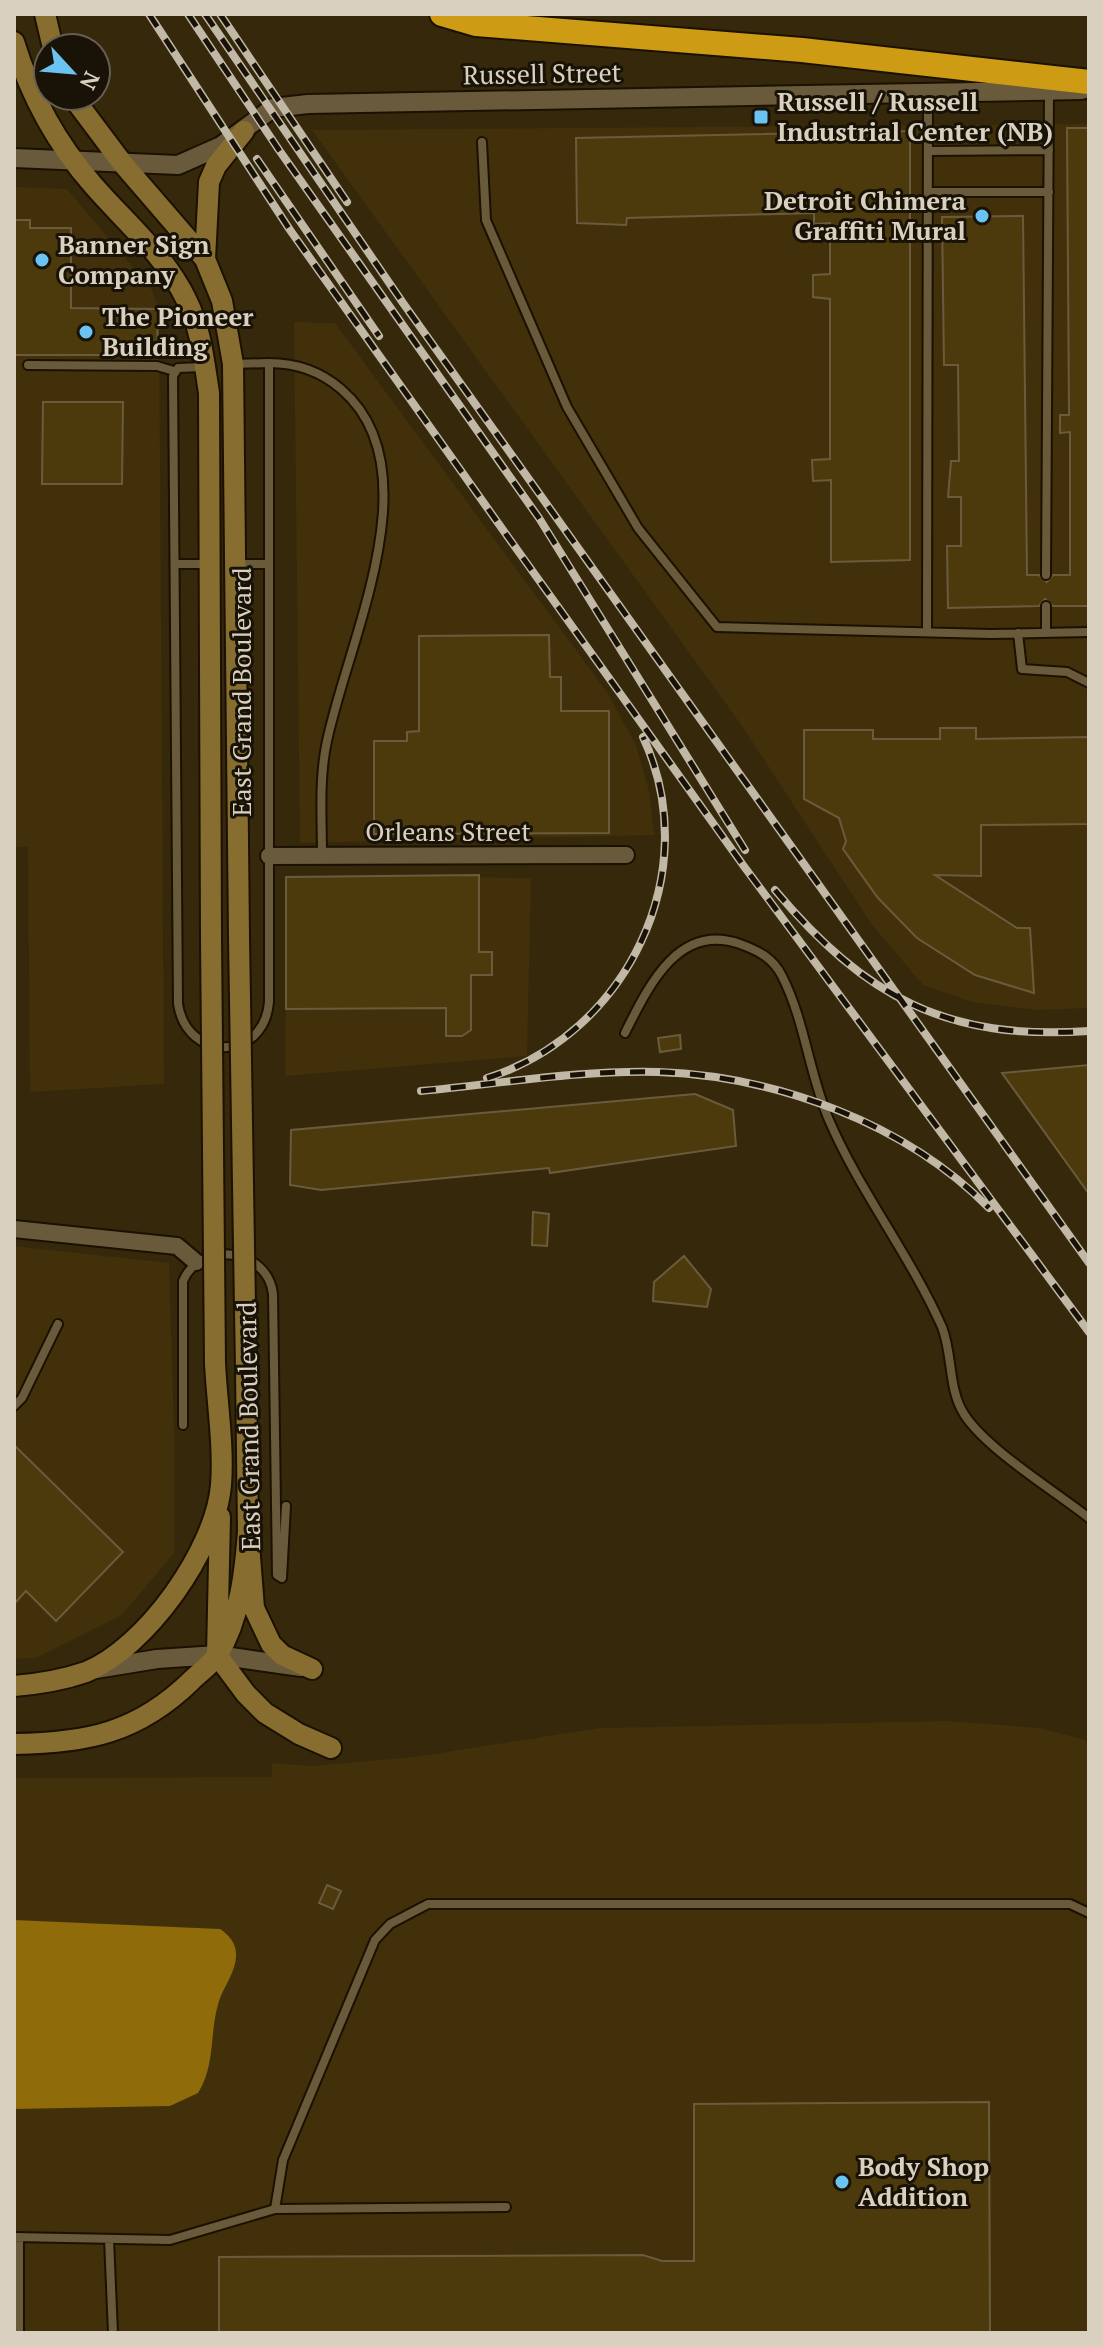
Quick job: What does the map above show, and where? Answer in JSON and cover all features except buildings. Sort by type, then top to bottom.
[{"type":"highway","points":[[442,14],[476,24],[802,50],[1089,82]]},
{"type":"main road","name":"East Grand Boulevard","points":[[14,42],[37,102],[75,161],[172,273],[187,301],[200,337],[209,393],[207,564],[215,1363],[221,1486],[202,1549],[161,1610],[128,1642],[88,1671]]},
{"type":"main road","name":"East Grand Boulevard","points":[[84,112],[123,164],[205,259],[222,301],[233,364],[248,1531]]},
{"type":"main road","points":[[205,259],[209,182],[216,166],[244,131]]},
{"type":"main road","points":[[205,367],[233,364]]},
{"type":"main road","points":[[207,564],[235,564]]},
{"type":"main road","points":[[221,1486],[217,1655],[246,1694],[265,1713],[299,1734],[331,1748]]},
{"type":"main road","points":[[23,1744],[89,1739],[137,1722],[171,1700],[217,1655],[239,1598],[248,1531]]},
{"type":"main road","points":[[248,1531],[254,1608],[260,1627],[282,1655],[312,1669]]},
{"type":"main road","points":[[14,1686],[88,1671]]},
{"type":"street","name":"Russell Street","points":[[14,158],[178,165],[197,159],[244,131],[273,108],[308,104],[1089,90]]},
{"type":"street","name":"Orleans Street","points":[[269,856],[626,855]]},
{"type":"street","points":[[14,1229],[177,1246],[196,1262]]},
{"type":"street","points":[[88,1671],[157,1659],[217,1655],[312,1669]]},
{"type":"lane","points":[[1046,575],[1049,91]]},
{"type":"lane","points":[[927,632],[928,93]]},
{"type":"lane","points":[[482,142],[486,220],[567,407],[638,528],[717,627],[1089,632]]},
{"type":"lane","points":[[929,151],[1049,150]]},
{"type":"lane","points":[[928,192],[1049,192]]},
{"type":"lane","name":"East Grand Boulevard","points":[[174,371],[178,1004],[185,1027],[201,1042],[217,1045],[245,1043],[258,1036],[266,1025],[269,1002],[269,363]]},
{"type":"lane","points":[[233,364],[290,363],[326,377],[356,402],[371,428],[382,458],[384,500],[370,588],[325,748],[322,856]]},
{"type":"lane","points":[[28,365],[157,366],[174,371],[205,367]]},
{"type":"lane","points":[[175,564],[207,564]]},
{"type":"lane","points":[[235,564],[267,564]]},
{"type":"lane","points":[[1046,606],[1046,632]]},
{"type":"lane","points":[[1018,633],[1022,669],[1067,672],[1089,683]]},
{"type":"lane","points":[[625,1033],[645,995],[672,957],[687,946],[702,940],[720,939],[767,956],[782,976],[829,1120],[852,1167],[923,1287],[942,1329],[955,1390],[965,1415],[990,1441],[1089,1518]]},
{"type":"lane","name":"East Grand Boulevard","points":[[196,1262],[217,1255],[249,1259],[265,1270],[272,1285],[277,1575],[282,1578],[286,1506]]},
{"type":"lane","points":[[183,1425],[182,1289],[187,1272],[196,1262]]},
{"type":"lane","points":[[14,1406],[22,1398],[58,1324]]},
{"type":"lane","points":[[275,2209],[283,2160],[375,1940],[390,1924],[428,1904],[1070,1904],[1089,1913]]},
{"type":"lane","points":[[19,2333],[17,2237],[170,2240],[275,2209],[506,2207]]},
{"type":"lane","points":[[109,2239],[113,2333]]},
{"type":"shaded area","points":[[1089,124],[1089,1008],[1037,1010],[972,1002],[923,985],[872,925],[742,726],[312,130]]},
{"type":"shaded area","points":[[14,187],[67,189],[152,290],[159,310],[164,1084],[30,1092],[28,847],[14,847]]},
{"type":"shaded area","points":[[294,322],[335,323],[607,692],[636,745],[649,791],[654,835],[300,843]]},
{"type":"shaded area","points":[[287,876],[531,878],[527,1056],[285,1076]]},
{"type":"shaded area","points":[[14,1246],[169,1263],[174,1553],[122,1615],[36,1658],[14,1659]]},
{"type":"shaded area","points":[[948,1721],[1040,1728],[1089,1741],[1089,2333],[14,2333],[14,1778],[272,1777],[272,1763],[312,1766],[414,1757],[600,1728]]},
{"type":"shaded area","points":[[14,1920],[220,1929],[226,1934],[235,1946],[236,1960],[219,2001],[210,2060],[198,2093],[170,2106],[14,2109]]},
{"type":"railway","points":[[149,14],[290,230],[508,537],[743,865],[1089,1332]]},
{"type":"railway","points":[[188,14],[279,150],[539,518],[745,850]]},
{"type":"railway","points":[[205,14],[403,303],[1089,1263]]},
{"type":"railway","points":[[220,14],[347,202]]},
{"type":"railway","points":[[257,159],[379,336]]},
{"type":"railway","points":[[487,1078],[536,1056],[579,1025],[614,986],[641,942],[658,893],[665,841],[660,789],[643,737]]},
{"type":"railway","points":[[775,890],[842,959],[876,984],[912,1004],[951,1019],[993,1028],[1038,1032],[1089,1031]]},
{"type":"railway","points":[[421,1091],[569,1075],[628,1072],[703,1076],[748,1083],[792,1094],[878,1129],[918,1151],[956,1178],[989,1208]]},
{"type":"place","name":"Russell / Russell Industrial Center (NB)","points":[[761,117]]},
{"type":"place","name":"Detroit Chimera Graffiti Mural","points":[[982,216]]},
{"type":"place","name":"Banner Sign Company","points":[[42,260]]},
{"type":"place","name":"The Pioneer Building","points":[[86,332]]},
{"type":"place","name":"Body Shop Addition","points":[[842,2182]]}]
